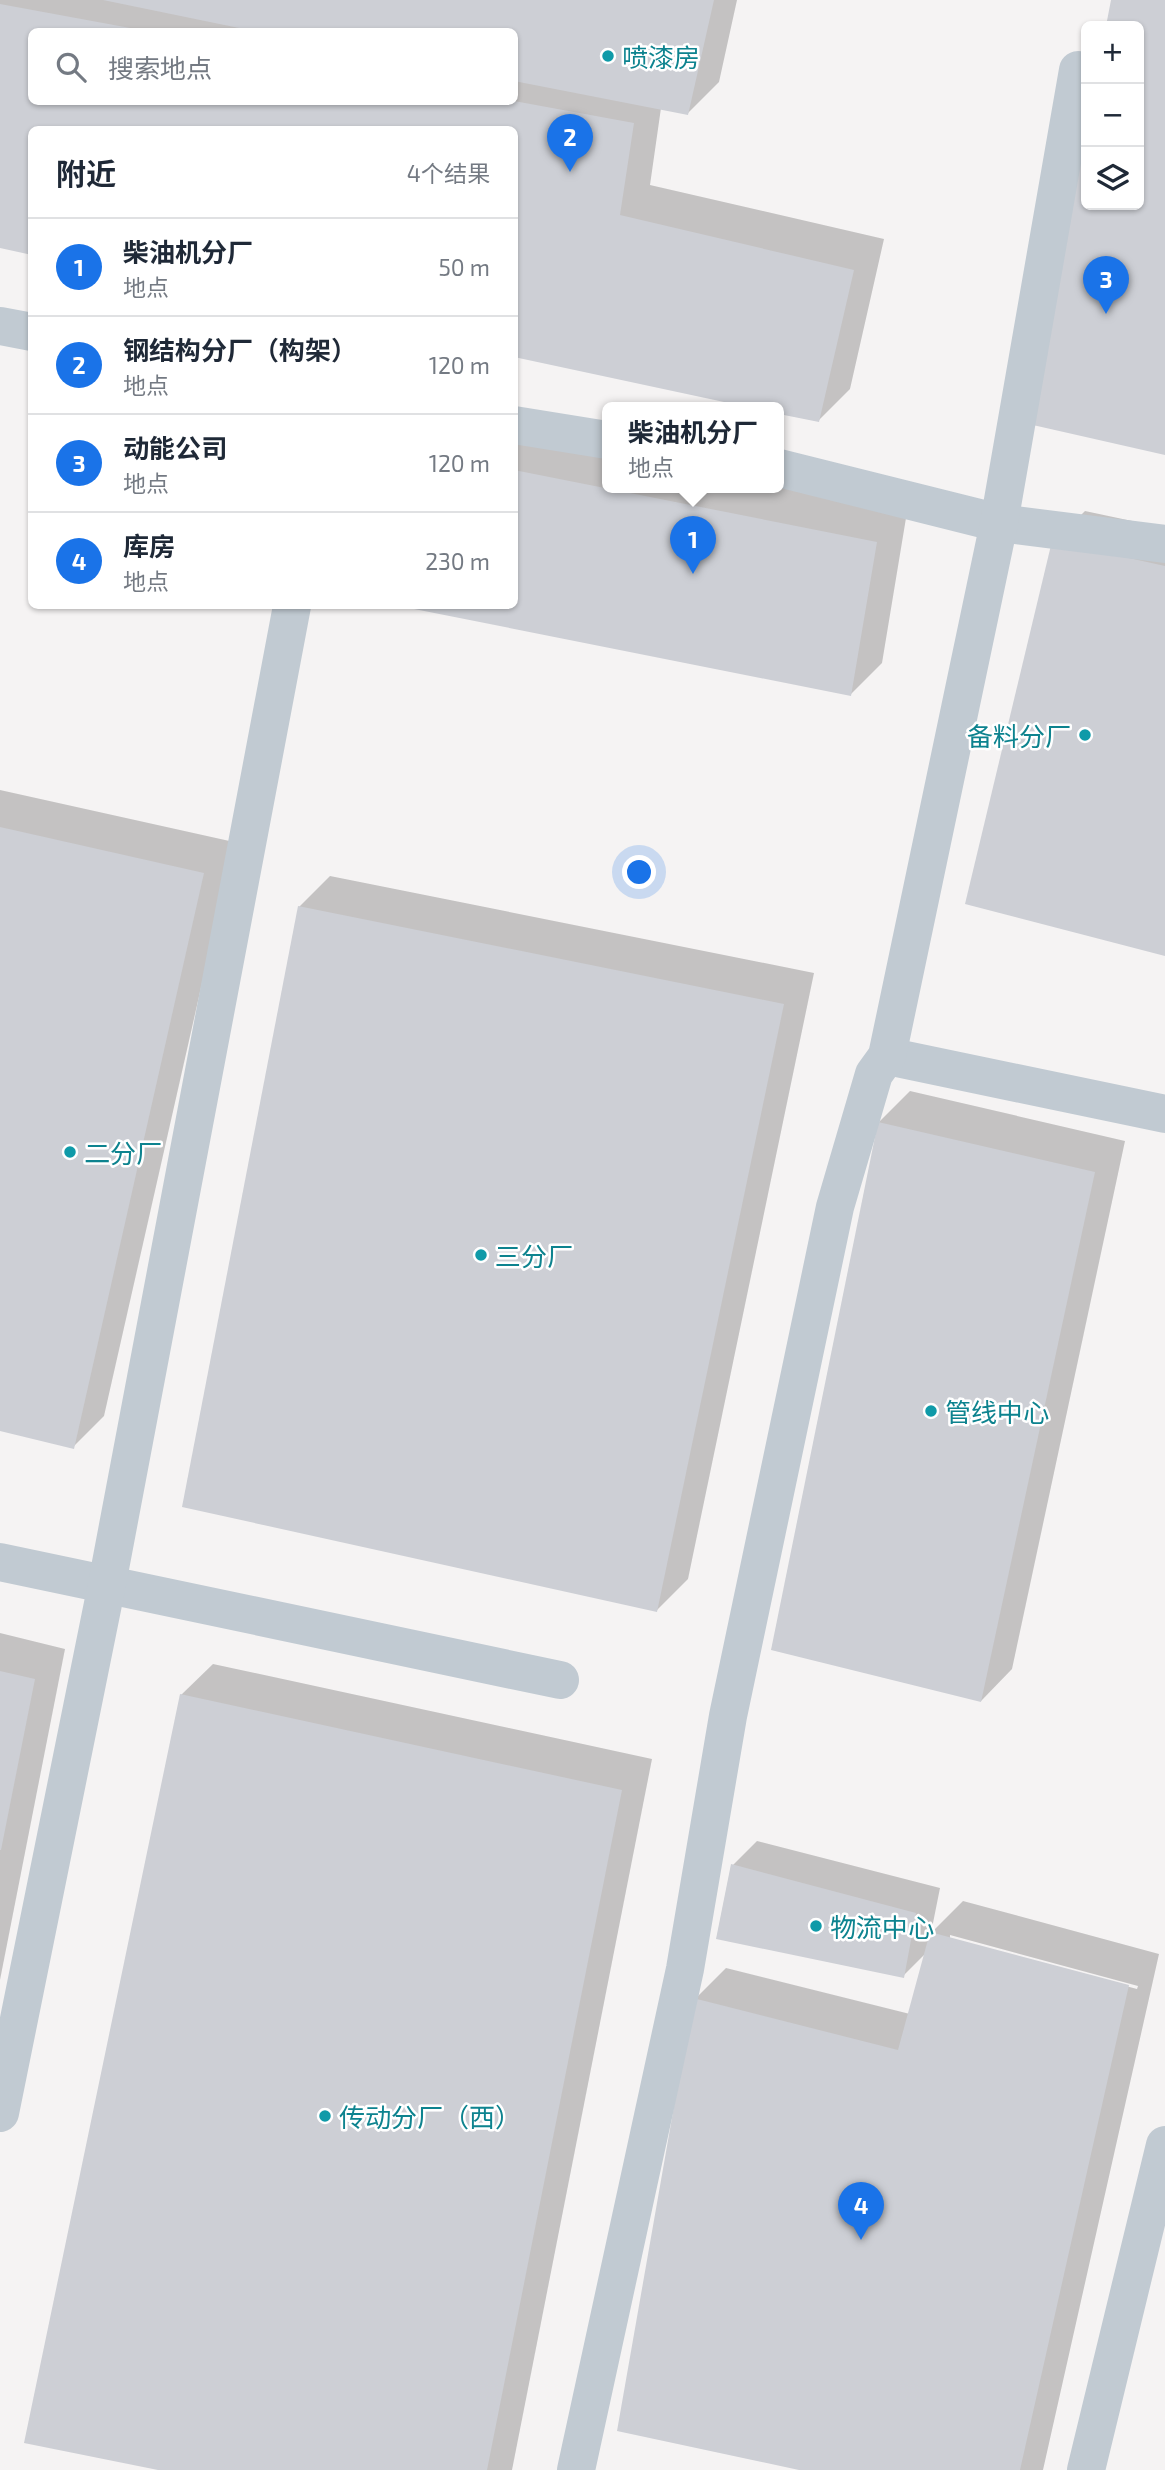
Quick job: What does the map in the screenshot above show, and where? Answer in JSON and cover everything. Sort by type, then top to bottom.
[{"type":"street","points":[[576,2470],[685,1969],[728,1716],[835,1207],[874,1074],[887,1056],[999,523],[1078,70]]},
{"type":"street","points":[[0,326],[28,331]]},
{"type":"street","points":[[518,426],[602,439]]},
{"type":"street","points":[[784,469],[999,523],[1165,544]]},
{"type":"street","points":[[0,2113],[107,1584],[291,609]]},
{"type":"street","points":[[887,1056],[1165,1114]]},
{"type":"street","points":[[0,1562],[560,1680]]},
{"type":"street","points":[[1086,2470],[1165,2145]]},
{"type":"building","name":"喷漆房","points":[[103,0],[714,0],[688,115],[518,82],[518,28],[239,28]]},
{"type":"building","points":[[1111,0],[1165,0],[1165,455],[1024,423],[1081,152],[1081,210],[1144,210],[1144,21],[1107,21]]},
{"type":"building","points":[[0,4],[130,28],[28,28],[28,105],[518,105],[518,102],[634,123],[620,215],[854,270],[819,422],[784,415],[784,402],[724,402],[518,358],[518,126],[28,126],[28,254],[0,248]]},
{"type":"building","points":[[518,471],[602,487],[602,493],[630,493],[877,542],[851,696],[414,609],[518,609]]},
{"type":"building","name":"备料分厂","points":[[1052,541],[1165,566],[1165,956],[965,904]]},
{"type":"building","name":"二分厂","points":[[0,827],[204,873],[74,1449],[0,1431]]},
{"type":"building","name":"三分厂","points":[[298,906],[784,1004],[657,1612],[182,1507]]},
{"type":"building","name":"管线中心","points":[[878,1122],[1095,1172],[981,1702],[771,1650]]},
{"type":"building","points":[[0,1671],[35,1679],[1,1850],[0,1850]]},
{"type":"building","name":"传动分厂（西）","points":[[180,1694],[622,1790],[487,2470],[158,2470],[24,2443]]},
{"type":"building","name":"物流中心","points":[[731,1864],[916,1913],[904,1978],[716,1939]]},
{"type":"building","points":[[930,1932],[1129,1985],[1020,2470],[799,2470],[617,2431],[693,1998],[898,2050]]},
{"type":"place","name":"喷漆房","points":[[608,56]]},
{"type":"place","name":"钢结构分厂（构架）","points":[[570,172]]},
{"type":"place","name":"动能公司","points":[[1106,314]]},
{"type":"place","name":"柴油机分厂","points":[[693,574]]},
{"type":"place","name":"备料分厂","points":[[1085,735]]},
{"type":"place","name":"二分厂","points":[[70,1152]]},
{"type":"place","name":"三分厂","points":[[481,1255]]},
{"type":"place","name":"管线中心","points":[[931,1411]]},
{"type":"place","name":"物流中心","points":[[816,1926]]},
{"type":"place","name":"传动分厂（西）","points":[[325,2116]]},
{"type":"place","name":"库房","points":[[861,2240]]}]
